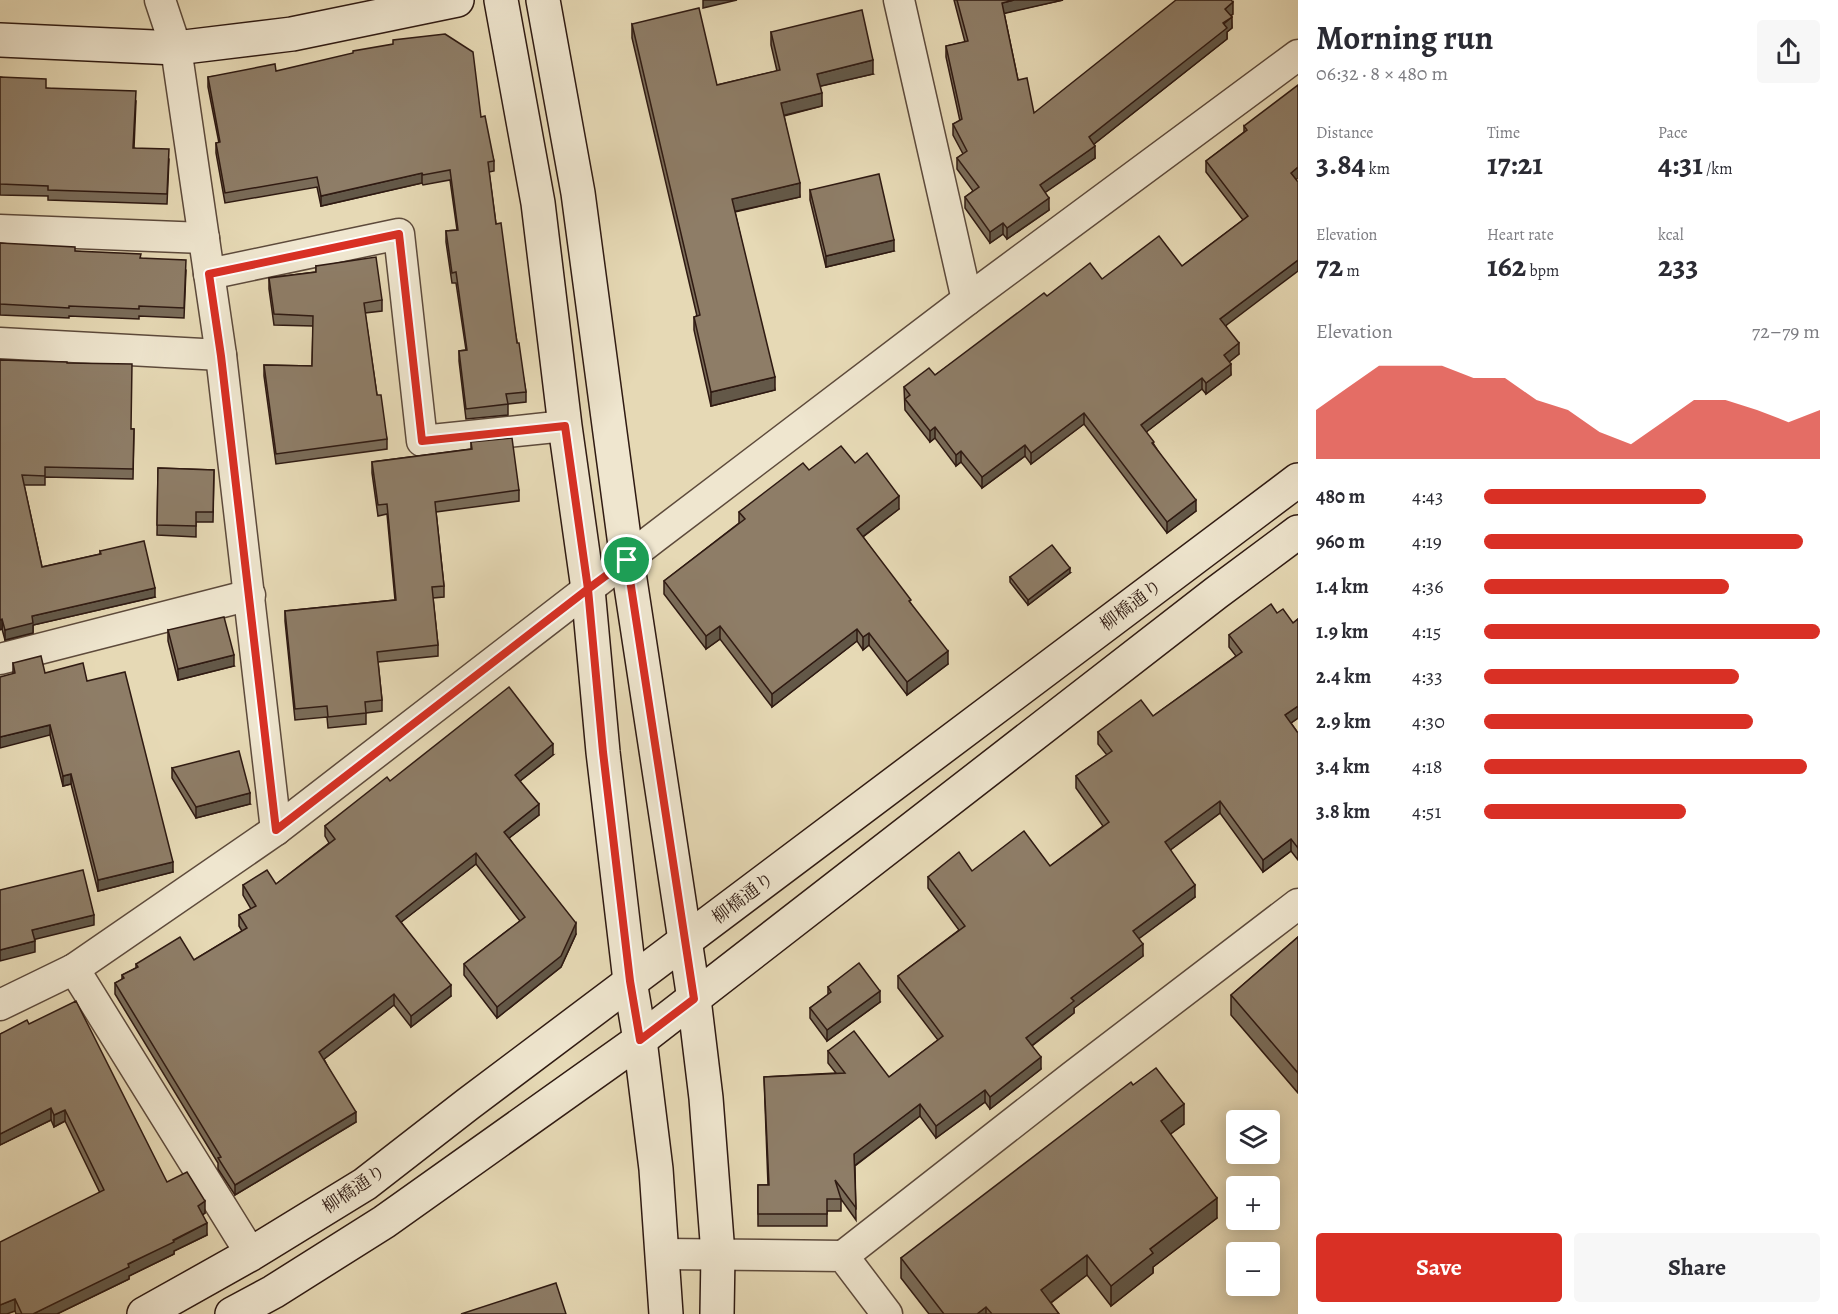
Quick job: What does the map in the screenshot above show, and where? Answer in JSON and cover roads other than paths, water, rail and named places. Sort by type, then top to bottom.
[{"type":"street","points":[[160,0],[176,48],[221,356],[276,830]]},
{"type":"street","points":[[0,40],[176,48],[292,34],[457,0]]},
{"type":"street","points":[[501,0],[538,203],[565,426],[588,589],[603,752],[630,981],[640,1040],[656,1169],[666,1314]]},
{"type":"street","points":[[543,0],[578,193],[627,560],[694,999],[706,1098],[718,1254],[717,1314]]},
{"type":"street","points":[[899,0],[967,300]]},
{"type":"street","points":[[0,1005],[74,969],[276,830],[967,300],[1298,55]]},
{"type":"street","points":[[0,230],[204,238]]},
{"type":"street","points":[[209,274],[399,234],[422,441],[565,426]]},
{"type":"street","points":[[0,343],[221,356]]},
{"type":"street","name":"柳橋通り","points":[[144,1314],[251,1254],[365,1184],[630,981],[1298,480]]},
{"type":"street","points":[[232,1314],[273,1292],[384,1222],[640,1040],[1298,532]]},
{"type":"street","points":[[0,660],[250,595]]},
{"type":"street","points":[[663,1254],[843,1256],[1298,904]]},
{"type":"street","points":[[74,969],[251,1254]]},
{"type":"street","points":[[843,1256],[887,1314]]}]
